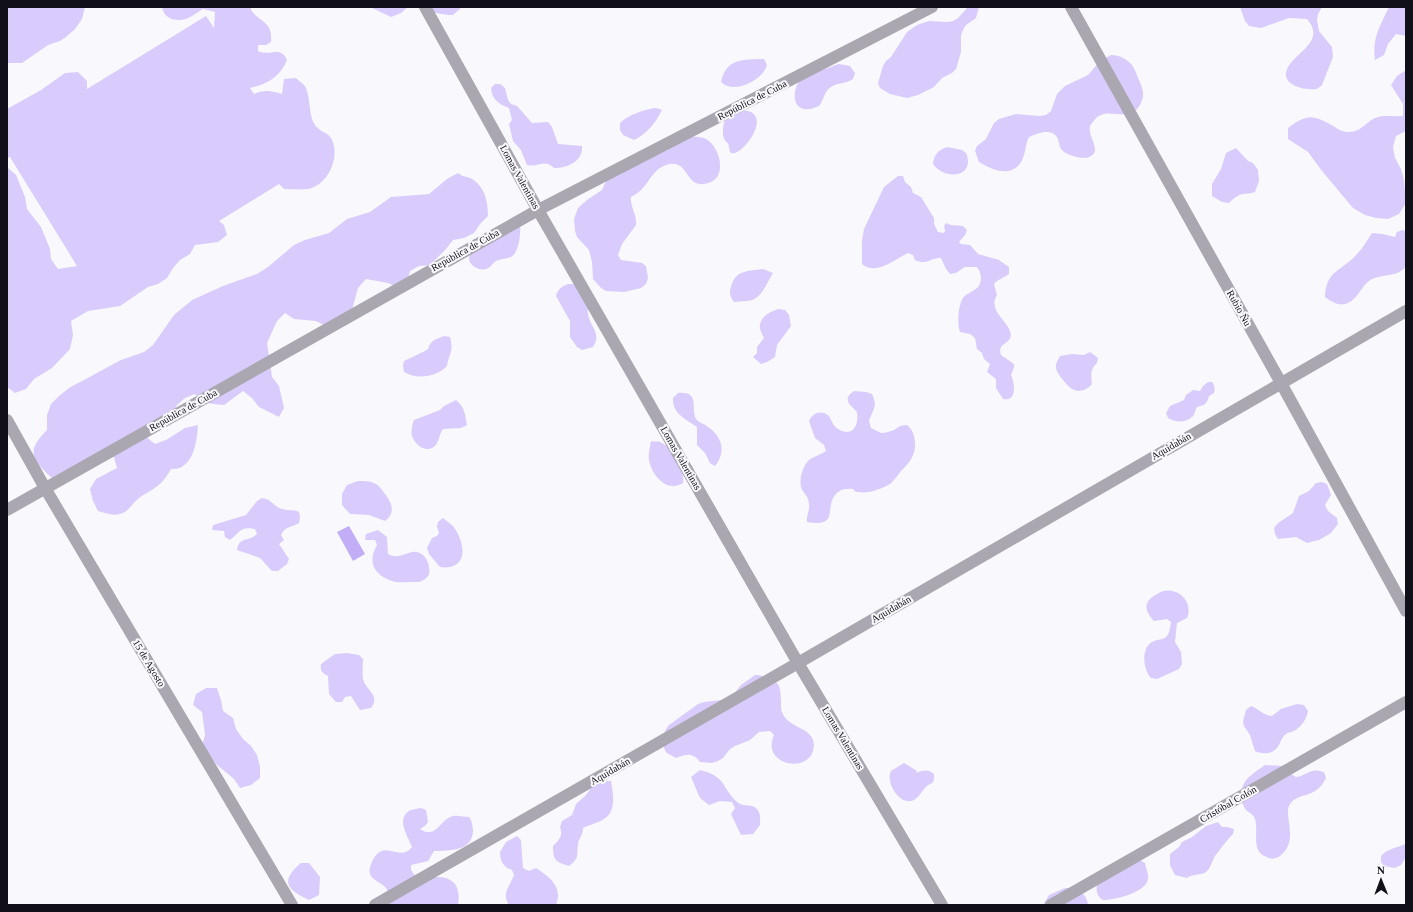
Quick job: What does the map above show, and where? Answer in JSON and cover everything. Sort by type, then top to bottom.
[{"type":"street","name":"Lomas Valentinas","points":[[425,7],[538,210],[798,663],[942,905]]},
{"type":"street","name":"República de Cuba","points":[[7,510],[538,210],[932,7]]},
{"type":"street","name":"Rubio Ñu","points":[[1071,7],[1281,382],[1406,611]]},
{"type":"street","name":"Aquidabán","points":[[375,905],[798,663],[1406,311]]},
{"type":"street","name":"15 de Agosto","points":[[7,420],[292,905]]},
{"type":"street","name":"Cristóbal Colón","points":[[1051,905],[1406,702]]},
{"type":"shaded area","points":[[7,7],[85,7],[82,19],[75,29],[66,37],[60,41],[48,45],[22,63],[7,63]]},
{"type":"shaded area","points":[[162,7],[251,7],[251,10],[268,26],[271,35],[271,42],[266,45],[258,45],[258,51],[267,53],[278,52],[281,53],[287,60],[281,71],[273,79],[250,88],[254,94],[261,91],[268,91],[282,94],[284,79],[296,78],[307,90],[314,124],[331,138],[334,145],[334,161],[327,176],[322,182],[315,186],[308,189],[284,189],[279,184],[219,221],[224,225],[227,235],[218,242],[195,245],[190,254],[180,260],[167,278],[158,284],[148,287],[120,306],[88,311],[71,321],[73,335],[70,349],[52,368],[34,379],[26,389],[15,393],[7,387],[7,167],[16,175],[25,197],[27,209],[41,227],[50,249],[51,259],[58,269],[77,266],[10,157],[7,158],[7,109],[41,90],[65,73],[78,72],[87,81],[87,89],[206,16],[214,28],[215,12],[203,9],[188,18],[178,20],[169,18],[163,12]]},
{"type":"shaded area","points":[[370,7],[408,7],[401,13],[391,17]]},
{"type":"shaded area","points":[[423,7],[462,7],[453,15],[445,15],[430,11]]},
{"type":"shaded area","points":[[968,7],[979,7],[976,18],[966,25],[963,30],[961,35],[961,52],[956,69],[952,73],[942,78],[934,87],[918,95],[907,98],[890,94],[880,88],[878,83],[883,66],[891,57],[907,32],[917,25],[929,21],[953,21],[958,18]]},
{"type":"shaded area","points":[[1240,7],[1322,7],[1318,14],[1317,20],[1319,31],[1332,47],[1333,57],[1322,85],[1317,89],[1300,88],[1294,86],[1287,78],[1286,73],[1288,67],[1312,40],[1312,27],[1307,19],[1289,18],[1261,28],[1249,26],[1245,21]]},
{"type":"shaded area","points":[[1389,7],[1406,7],[1406,36],[1396,34],[1388,44],[1384,55],[1375,60],[1374,52],[1376,39]]},
{"type":"shaded area","points":[[1111,55],[1123,58],[1132,65],[1142,88],[1143,97],[1140,105],[1131,113],[1109,113],[1095,119],[1090,127],[1090,132],[1095,146],[1095,151],[1093,154],[1086,158],[1070,155],[1061,149],[1057,137],[1054,134],[1044,132],[1029,137],[1021,163],[1016,168],[998,171],[979,162],[975,151],[977,146],[986,139],[994,123],[999,119],[1016,114],[1046,115],[1051,111],[1057,94],[1065,86],[1088,75],[1100,61]]},
{"type":"shaded area","points":[[764,59],[767,65],[760,76],[754,80],[747,84],[733,87],[727,86],[721,82],[726,70],[734,63],[738,61]]},
{"type":"shaded area","points":[[839,64],[850,66],[855,73],[853,79],[834,85],[825,93],[819,106],[805,109],[798,106],[795,94],[799,81],[811,73]]},
{"type":"shaded area","points":[[1406,70],[1406,131],[1396,136],[1393,147],[1395,158],[1401,169],[1404,180],[1406,203],[1399,214],[1388,219],[1376,218],[1365,215],[1353,208],[1308,152],[1288,139],[1288,128],[1301,120],[1311,117],[1321,120],[1340,130],[1349,132],[1361,128],[1378,117],[1403,116],[1403,104],[1391,85],[1397,76]]},
{"type":"shaded area","points":[[495,84],[500,84],[505,88],[508,100],[511,104],[517,106],[532,123],[548,122],[552,127],[558,144],[582,146],[582,151],[577,160],[574,163],[559,168],[554,168],[544,163],[531,166],[527,165],[521,150],[513,141],[509,124],[512,120],[509,108],[494,99],[491,88]]},
{"type":"shaded area","points":[[656,108],[662,110],[647,131],[634,140],[623,135],[620,130],[620,123],[623,120],[637,113]]},
{"type":"shaded area","points":[[742,110],[752,113],[756,119],[756,127],[747,144],[734,153],[730,152],[728,143],[724,139],[723,134],[725,119]]},
{"type":"shaded area","points":[[684,137],[704,138],[710,141],[718,154],[720,169],[718,176],[711,182],[699,184],[691,179],[679,165],[670,164],[656,171],[641,190],[631,197],[636,217],[636,225],[622,244],[618,255],[621,260],[642,263],[646,266],[648,278],[646,284],[641,288],[624,292],[606,291],[593,279],[592,262],[589,250],[577,237],[574,219],[578,208],[602,190],[607,179],[654,151],[666,151]]},
{"type":"shaded area","points":[[947,147],[962,150],[966,153],[968,161],[967,167],[963,172],[958,174],[945,173],[933,164],[937,153]]},
{"type":"shaded area","points":[[1236,148],[1248,161],[1253,163],[1258,170],[1259,181],[1255,192],[1239,195],[1229,203],[1222,202],[1212,196],[1212,184],[1221,169],[1226,153]]},
{"type":"shaded area","points":[[458,173],[476,182],[485,195],[488,216],[474,233],[464,238],[453,240],[430,265],[419,266],[410,271],[407,282],[397,287],[388,283],[366,279],[358,288],[352,310],[326,326],[316,321],[294,319],[285,313],[277,321],[267,343],[272,377],[279,386],[284,408],[279,417],[259,407],[252,398],[243,391],[224,405],[203,402],[195,394],[185,398],[177,405],[171,416],[145,436],[155,444],[166,440],[185,428],[198,425],[193,453],[187,463],[177,469],[171,469],[164,480],[157,486],[139,498],[126,511],[117,515],[98,511],[93,501],[90,489],[96,479],[117,468],[114,457],[103,459],[67,477],[52,478],[39,465],[34,455],[34,449],[40,437],[47,430],[47,415],[51,404],[69,388],[121,360],[144,352],[153,345],[174,315],[192,300],[223,286],[257,274],[268,267],[294,245],[329,233],[347,219],[370,212],[391,197],[429,194],[447,179]]},
{"type":"shaded area","points":[[898,176],[903,176],[905,182],[911,187],[913,193],[921,197],[934,218],[934,224],[938,232],[944,233],[944,226],[946,223],[963,226],[967,230],[959,242],[961,244],[970,245],[978,254],[999,260],[1009,267],[1009,274],[994,284],[997,295],[995,300],[996,310],[1008,326],[1011,335],[1010,339],[1001,347],[1000,351],[1001,355],[1014,364],[1011,375],[1014,391],[1011,398],[1003,399],[996,388],[996,379],[987,372],[990,364],[984,359],[982,353],[977,349],[975,338],[970,334],[960,332],[958,315],[961,301],[965,296],[978,287],[981,282],[980,271],[977,267],[965,267],[956,273],[950,274],[941,258],[926,262],[919,262],[915,260],[913,255],[908,253],[879,267],[867,267],[862,264],[862,241],[864,229],[884,187]]},
{"type":"shaded area","points":[[520,225],[520,238],[514,255],[496,261],[489,268],[481,269],[471,264],[469,259],[470,253]]},
{"type":"shaded area","points":[[1402,230],[1406,231],[1406,266],[1403,270],[1395,274],[1372,279],[1352,301],[1348,303],[1339,304],[1325,297],[1328,281],[1331,276],[1357,254],[1372,233],[1395,237],[1397,232]]},
{"type":"shaded area","points":[[763,269],[773,273],[761,293],[756,298],[751,300],[734,302],[730,291],[736,277],[743,272]]},
{"type":"shaded area","points":[[568,284],[574,284],[590,298],[588,314],[596,334],[593,347],[582,350],[577,347],[570,337],[570,321],[556,296],[560,288]]},
{"type":"shaded area","points":[[779,309],[785,310],[789,315],[791,326],[777,345],[775,357],[761,364],[753,357],[757,353],[757,347],[764,338],[760,325],[765,316],[772,311]]},
{"type":"shaded area","points":[[444,336],[450,337],[452,346],[447,366],[443,370],[432,375],[421,377],[404,372],[404,361],[428,349],[434,340]]},
{"type":"shaded area","points":[[1090,352],[1098,358],[1097,363],[1092,370],[1092,384],[1084,390],[1076,391],[1066,384],[1056,370],[1057,362],[1060,356],[1072,354],[1084,355]]},
{"type":"shaded area","points":[[1208,382],[1213,383],[1214,393],[1209,396],[1205,404],[1197,407],[1193,416],[1181,422],[1168,418],[1166,413],[1170,406],[1184,400],[1186,395],[1193,390],[1200,391]]},
{"type":"shaded area","points":[[854,391],[872,394],[874,398],[875,405],[869,421],[871,428],[881,433],[891,431],[904,425],[909,427],[913,432],[914,437],[914,454],[890,484],[870,492],[856,492],[853,489],[841,490],[834,497],[831,503],[828,519],[824,522],[818,523],[807,522],[809,504],[808,498],[801,487],[802,472],[809,460],[826,451],[824,445],[815,438],[809,421],[810,418],[820,412],[829,416],[836,428],[848,432],[851,431],[856,425],[857,412],[848,402],[848,397]]},
{"type":"shaded area","points":[[678,393],[686,393],[690,395],[694,403],[695,417],[699,422],[713,431],[720,440],[722,451],[721,456],[715,466],[710,463],[705,453],[697,445],[697,427],[677,412],[673,403],[673,398]]},
{"type":"shaded area","points":[[456,400],[463,408],[467,425],[461,428],[443,429],[435,446],[432,448],[425,449],[418,445],[412,436],[414,420],[440,410],[444,406]]},
{"type":"shaded area","points":[[651,441],[660,442],[674,454],[680,465],[683,483],[677,486],[671,486],[661,481],[653,472],[649,460]]},
{"type":"shaded area","points":[[358,481],[368,481],[376,484],[387,497],[391,504],[392,511],[391,515],[385,521],[369,515],[350,514],[342,505],[342,494],[347,485]]},
{"type":"shaded area","points":[[1322,482],[1327,484],[1331,495],[1325,505],[1328,511],[1337,518],[1338,524],[1331,533],[1319,540],[1307,543],[1296,537],[1278,539],[1274,528],[1278,523],[1293,513],[1299,496],[1309,491],[1316,483]]},
{"type":"shaded area","points":[[262,498],[284,510],[299,512],[299,523],[286,529],[281,535],[284,540],[279,544],[289,559],[287,564],[278,571],[272,571],[260,558],[237,550],[242,541],[257,534],[255,529],[243,529],[230,540],[225,537],[224,531],[212,530],[213,525],[246,515],[257,501]]},
{"type":"shaded area","points":[[443,518],[453,526],[461,540],[462,547],[460,560],[456,565],[449,567],[440,567],[429,554],[427,548],[432,538],[437,536],[439,533],[437,527],[438,522]]},
{"type":"shaded area","points":[[349,526],[365,554],[353,561],[337,532]]},
{"type":"shaded area","points":[[378,530],[387,537],[388,554],[398,556],[410,552],[419,552],[423,555],[429,566],[428,576],[422,581],[418,582],[396,582],[381,575],[374,567],[373,562],[374,551],[377,545],[375,540],[365,540],[366,534]]},
{"type":"shaded area","points":[[1163,591],[1177,592],[1184,598],[1189,609],[1187,618],[1177,623],[1175,642],[1181,652],[1182,664],[1179,669],[1157,679],[1151,678],[1146,669],[1144,658],[1146,648],[1154,641],[1166,637],[1169,632],[1171,622],[1167,619],[1154,621],[1146,607],[1149,600]]},
{"type":"shaded area","points":[[347,653],[359,655],[363,659],[363,679],[374,696],[374,704],[371,708],[360,710],[351,696],[345,697],[342,702],[336,702],[329,694],[328,676],[322,672],[321,664],[335,654]]},
{"type":"shaded area","points":[[755,675],[770,678],[779,686],[781,694],[781,708],[784,715],[788,721],[807,732],[814,743],[813,751],[809,758],[794,764],[779,759],[774,753],[772,745],[774,735],[770,731],[759,732],[750,740],[730,749],[723,758],[712,763],[700,762],[692,755],[676,758],[667,753],[664,747],[663,739],[665,731],[669,725],[698,704],[722,700],[733,695],[741,685]]},
{"type":"shaded area","points":[[206,688],[217,688],[223,711],[233,718],[236,729],[257,755],[260,767],[260,778],[251,785],[240,788],[234,779],[216,764],[202,746],[205,735],[202,712],[193,705],[196,694]]},
{"type":"shaded area","points":[[1297,704],[1304,705],[1308,711],[1306,718],[1301,725],[1296,730],[1287,733],[1277,748],[1272,752],[1262,753],[1255,751],[1250,735],[1244,726],[1243,721],[1246,710],[1251,706],[1272,716],[1281,709]]},
{"type":"shaded area","points":[[904,763],[917,771],[916,773],[925,770],[934,774],[933,782],[927,786],[916,799],[909,801],[899,797],[890,781],[891,771]]},
{"type":"shaded area","points":[[1265,765],[1283,766],[1296,777],[1316,770],[1324,772],[1326,778],[1317,790],[1294,800],[1290,804],[1288,808],[1290,838],[1288,845],[1281,855],[1273,859],[1259,851],[1256,841],[1255,819],[1253,815],[1245,809],[1241,796],[1241,790],[1246,780]]},
{"type":"shaded area","points":[[700,770],[719,779],[737,802],[742,805],[753,806],[757,809],[760,815],[760,825],[753,834],[741,835],[731,814],[735,808],[732,802],[720,801],[709,805],[700,798],[691,777]]},
{"type":"shaded area","points":[[602,781],[611,781],[613,802],[611,811],[608,816],[602,820],[583,828],[578,844],[577,857],[573,863],[569,866],[558,862],[554,855],[553,846],[560,837],[560,827],[562,821],[572,815],[576,804],[592,787]]},
{"type":"shaded area","points":[[421,808],[426,810],[428,822],[420,829],[425,832],[434,831],[444,821],[453,816],[469,817],[471,821],[473,829],[472,836],[470,842],[465,846],[454,850],[434,851],[428,861],[411,865],[411,870],[420,878],[441,877],[451,880],[457,888],[459,898],[458,905],[378,905],[388,893],[383,885],[371,877],[371,864],[376,856],[381,852],[386,850],[402,853],[412,847],[404,828],[403,819],[405,814],[409,811]]},
{"type":"shaded area","points":[[1218,822],[1222,827],[1234,829],[1233,834],[1215,856],[1205,873],[1189,876],[1187,878],[1175,875],[1170,865],[1170,854],[1179,847],[1182,842],[1192,837],[1206,826]]},
{"type":"shaded area","points":[[517,836],[521,840],[523,868],[529,871],[536,868],[554,883],[558,893],[556,905],[509,905],[506,894],[514,875],[512,870],[506,867],[503,863],[500,852],[506,842]]},
{"type":"shaded area","points":[[1406,844],[1406,857],[1401,865],[1395,868],[1384,866],[1381,862],[1381,856],[1383,854],[1389,850]]},
{"type":"shaded area","points":[[1140,860],[1145,863],[1148,875],[1148,880],[1144,886],[1134,893],[1114,899],[1103,900],[1099,897],[1097,892],[1097,884]]},
{"type":"shaded area","points":[[301,863],[309,863],[320,877],[319,895],[309,900],[295,892],[288,884],[290,875]]},
{"type":"shaded area","points":[[1065,888],[1074,889],[1081,892],[1086,897],[1088,905],[1043,905],[1049,895]]}]
